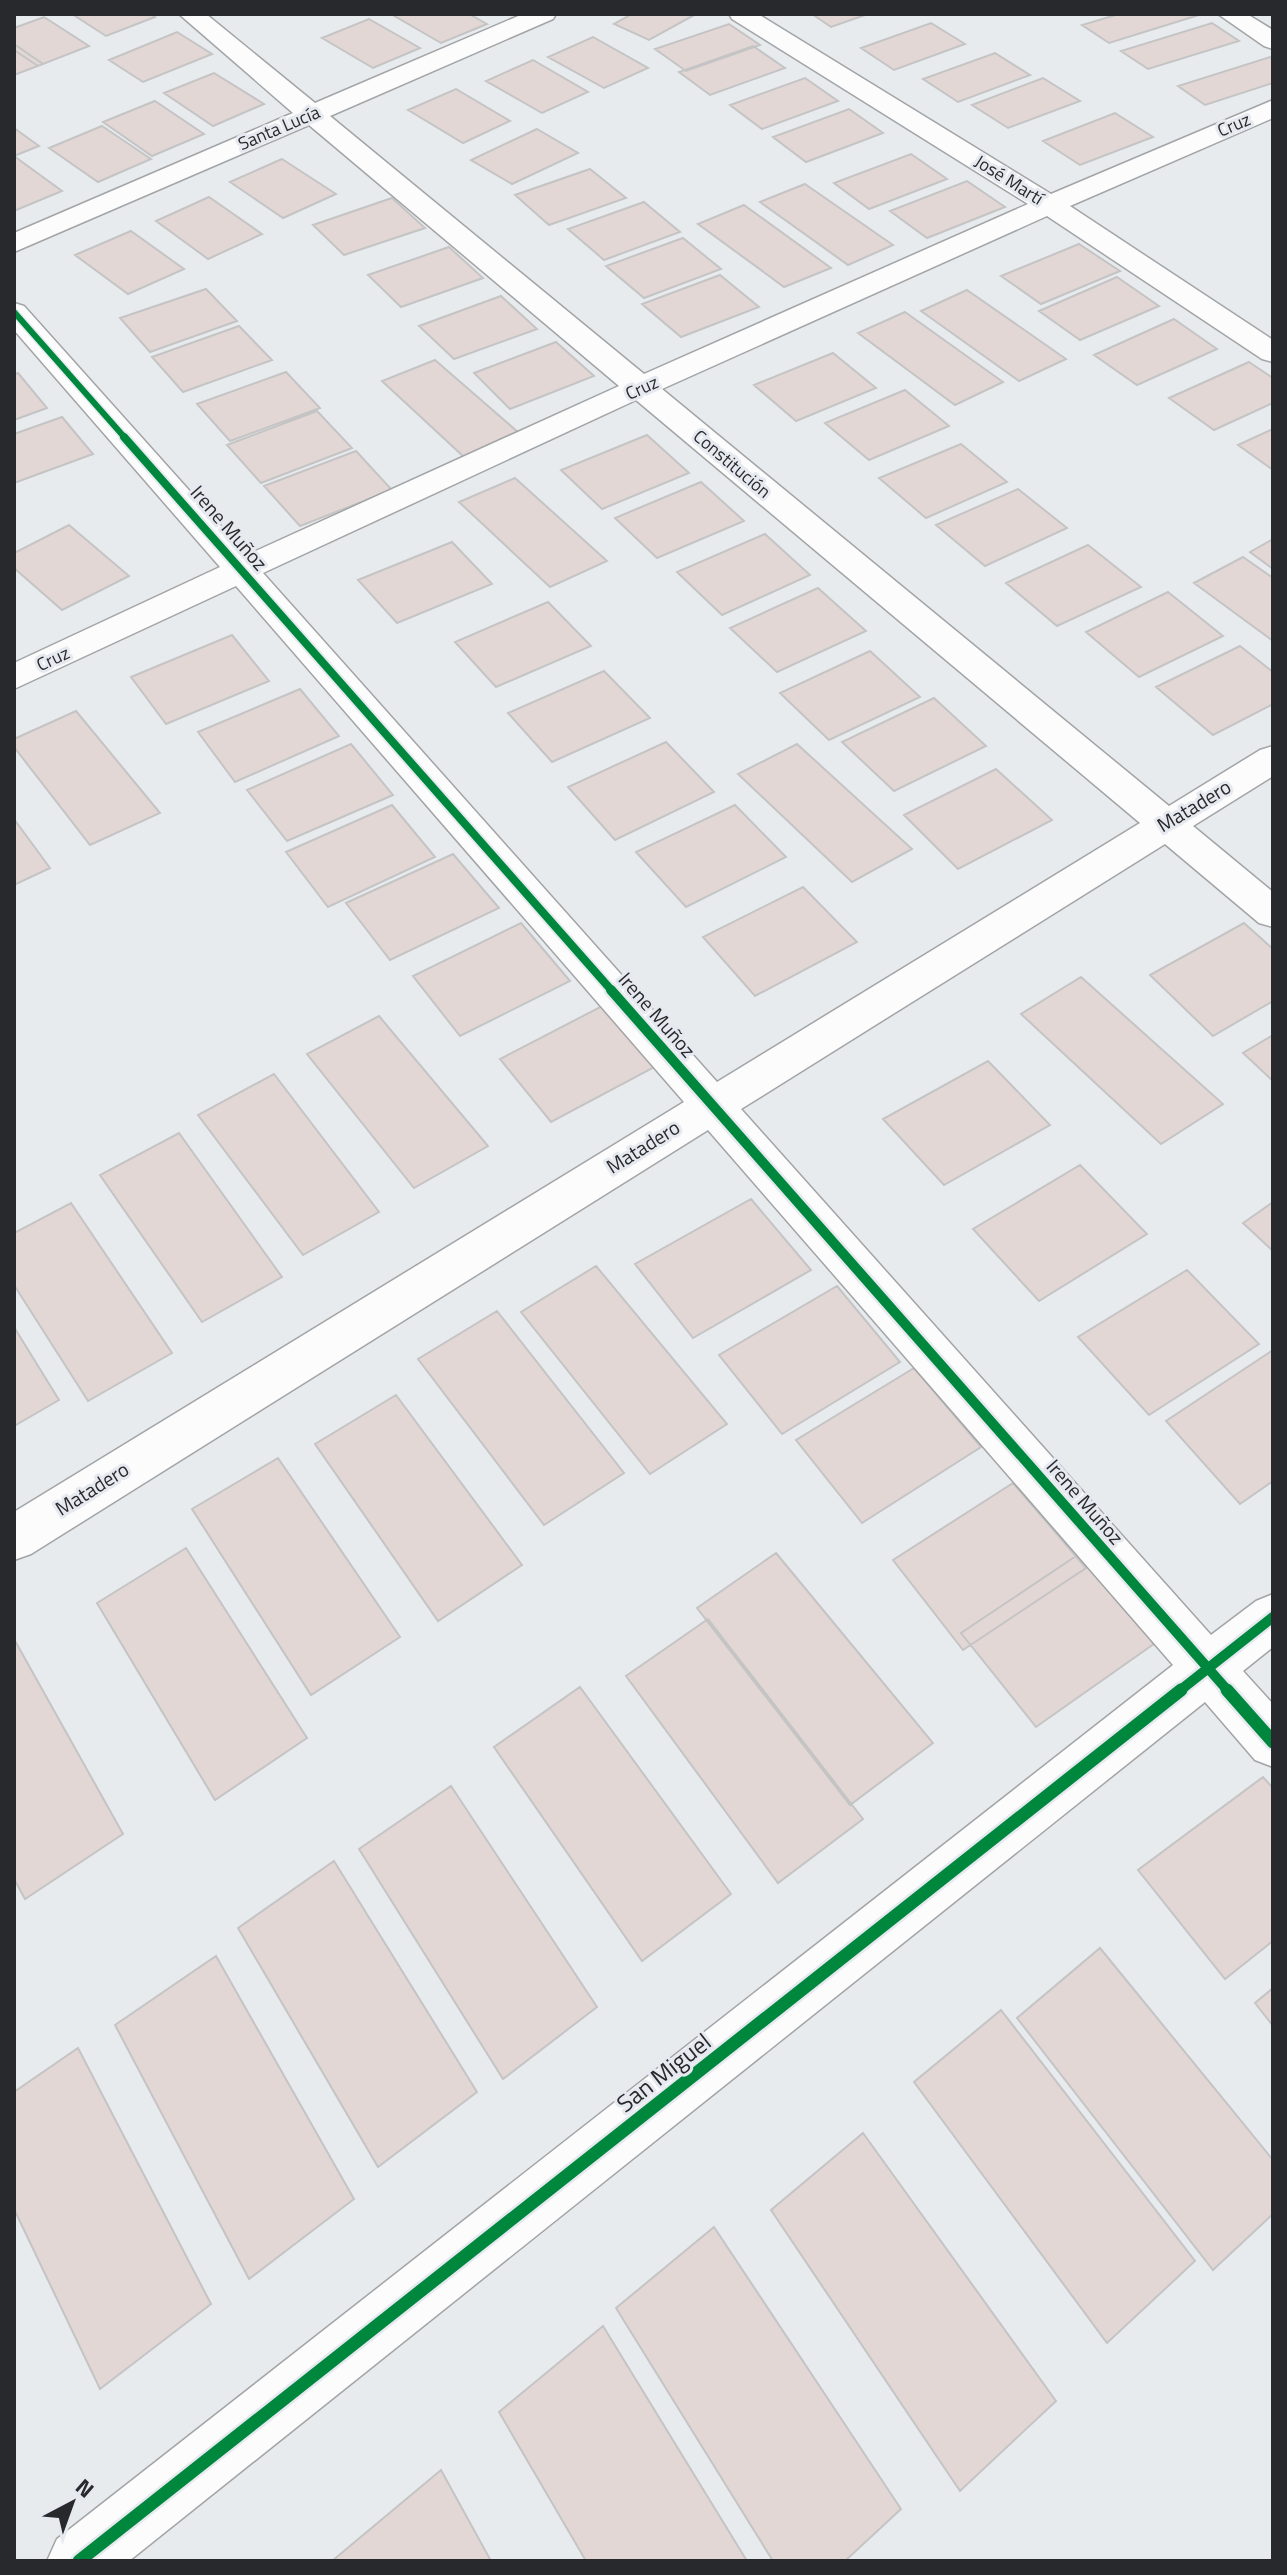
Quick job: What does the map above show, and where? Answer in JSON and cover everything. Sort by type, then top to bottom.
[{"type":"street","name":"Constitución","points":[[191,14],[1273,913]]},
{"type":"street","name":"Santa Lucía","points":[[14,243],[544,14]]},
{"type":"street","name":"José Martí","points":[[741,14],[1048,204],[1273,353]]},
{"type":"street","points":[[1230,14],[1273,41]]},
{"type":"street","name":"Cruz","points":[[14,677],[242,570],[1048,204],[1273,108]]},
{"type":"street","name":"Irene Muñoz","points":[[14,312],[1273,1742]]},
{"type":"street","name":"Matadero","points":[[14,1538],[1164,823],[1273,759]]},
{"type":"street","name":"San Miguel","points":[[79,2561],[1273,1617]]},
{"type":"building","points":[[72,14],[150,14],[155,17],[106,36]]},
{"type":"building","points":[[391,14],[469,14],[487,24],[441,43]]},
{"type":"building","points":[[632,14],[696,14],[649,40],[614,24]]},
{"type":"building","points":[[812,14],[868,14],[831,27]]},
{"type":"building","points":[[1119,14],[1199,15],[1109,43],[1082,25]]},
{"type":"building","points":[[44,17],[89,46],[38,66],[14,50],[14,28]]},
{"type":"building","points":[[369,19],[420,48],[373,68],[322,38]]},
{"type":"building","points":[[931,23],[965,44],[894,70],[861,48]]},
{"type":"building","points":[[1212,23],[1239,41],[1148,69],[1121,51]]},
{"type":"building","points":[[729,24],[760,45],[686,71],[655,49]]},
{"type":"building","points":[[177,32],[212,54],[143,82],[109,60]]},
{"type":"building","points":[[593,37],[648,68],[604,88],[548,57]]},
{"type":"building","points":[[14,44],[43,64],[14,75]]},
{"type":"building","points":[[753,46],[785,68],[710,95],[679,72]]},
{"type":"building","points":[[995,53],[1030,75],[958,102],[923,79]]},
{"type":"building","points":[[1270,57],[1273,59],[1273,83],[1205,105],[1178,86]]},
{"type":"building","points":[[533,60],[588,92],[542,113],[486,81]]},
{"type":"building","points":[[214,73],[264,104],[213,126],[164,93]]},
{"type":"building","points":[[805,78],[838,101],[762,129],[730,105]]},
{"type":"building","points":[[1043,78],[1080,101],[1008,128],[972,105]]},
{"type":"building","points":[[456,89],[510,121],[463,143],[408,110]]},
{"type":"building","points":[[155,101],[204,134],[152,156],[103,122]]},
{"type":"building","points":[[849,109],[883,133],[806,162],[773,137]]},
{"type":"building","points":[[1115,113],[1153,137],[1080,165],[1043,141]]},
{"type":"building","points":[[102,126],[151,159],[98,182],[49,148]]},
{"type":"building","points":[[14,128],[39,146],[14,156]]},
{"type":"building","points":[[537,129],[578,153],[512,184],[471,160]]},
{"type":"building","points":[[911,154],[947,179],[869,209],[834,183]]},
{"type":"building","points":[[14,156],[62,191],[14,211]]},
{"type":"building","points":[[282,159],[336,194],[283,218],[230,182]]},
{"type":"building","points":[[590,169],[626,198],[549,225],[515,195]]},
{"type":"building","points":[[967,181],[1005,207],[927,238],[890,211]]},
{"type":"building","points":[[805,184],[893,245],[848,265],[760,202]]},
{"type":"building","points":[[209,197],[262,234],[208,259],[156,221]]},
{"type":"building","points":[[392,198],[425,228],[344,255],[313,225]]},
{"type":"building","points":[[644,202],[680,232],[604,260],[568,229]]},
{"type":"building","points":[[744,205],[831,268],[784,287],[698,224]]},
{"type":"building","points":[[131,231],[184,269],[128,294],[75,255]]},
{"type":"building","points":[[683,238],[721,269],[644,298],[606,266]]},
{"type":"building","points":[[1079,244],[1120,271],[1041,304],[1001,276]]},
{"type":"building","points":[[449,247],[483,278],[401,307],[368,275]]},
{"type":"building","points":[[720,275],[759,307],[681,337],[642,304]]},
{"type":"building","points":[[1117,277],[1159,306],[1080,340],[1039,311]]},
{"type":"building","points":[[206,289],[237,321],[150,352],[120,318]]},
{"type":"building","points":[[967,290],[1066,359],[1019,381],[921,311]]},
{"type":"building","points":[[501,296],[537,329],[454,359],[419,326]]},
{"type":"building","points":[[905,312],[1003,382],[955,405],[858,333]]},
{"type":"building","points":[[1174,319],[1217,349],[1137,385],[1094,355]]},
{"type":"building","points":[[239,326],[272,360],[183,392],[152,357]]},
{"type":"building","points":[[556,342],[594,376],[510,409],[474,373]]},
{"type":"building","points":[[833,353],[876,388],[796,421],[754,385]]},
{"type":"building","points":[[435,360],[519,433],[464,457],[382,381]]},
{"type":"building","points":[[1249,362],[1273,378],[1273,403],[1214,430],[1169,398]]},
{"type":"building","points":[[286,372],[320,408],[230,441],[197,404]]},
{"type":"building","points":[[18,373],[47,408],[14,420],[14,374]]},
{"type":"building","points":[[905,390],[949,426],[869,460],[825,423]]},
{"type":"building","points":[[317,411],[352,448],[261,483],[227,445]]},
{"type":"building","points":[[62,417],[93,454],[14,483],[14,434]]},
{"type":"building","points":[[1273,429],[1273,470],[1238,445]]},
{"type":"building","points":[[647,435],[689,473],[602,509],[561,470]]},
{"type":"building","points":[[961,444],[1007,482],[926,518],[879,478]]},
{"type":"building","points":[[356,451],[392,490],[300,526],[264,486]]},
{"type":"building","points":[[515,478],[607,561],[550,587],[459,502]]},
{"type":"building","points":[[701,482],[744,521],[657,558],[615,518]]},
{"type":"building","points":[[1018,489],[1067,528],[985,566],[936,525]]},
{"type":"building","points":[[69,525],[129,576],[62,610],[14,568],[14,553]]},
{"type":"building","points":[[765,534],[810,575],[722,615],[677,572]]},
{"type":"building","points":[[1273,539],[1273,569],[1250,552]]},
{"type":"building","points":[[452,542],[492,584],[397,623],[358,580]]},
{"type":"building","points":[[1088,545],[1141,587],[1057,626],[1006,583]]},
{"type":"building","points":[[1243,557],[1273,578],[1273,641],[1194,583]]},
{"type":"building","points":[[818,588],[866,631],[777,672],[730,628]]},
{"type":"building","points":[[1168,592],[1223,636],[1139,677],[1086,632]]},
{"type":"building","points":[[548,602],[591,646],[496,687],[455,642]]},
{"type":"building","points":[[232,635],[269,681],[166,724],[131,677]]},
{"type":"building","points":[[1240,646],[1273,672],[1273,704],[1213,735],[1156,687]]},
{"type":"building","points":[[870,651],[920,697],[829,740],[780,693]]},
{"type":"building","points":[[604,671],[650,718],[552,762],[508,713]]},
{"type":"building","points":[[300,689],[339,736],[235,782],[198,732]]},
{"type":"building","points":[[934,698],[986,746],[894,791],[842,742]]},
{"type":"building","points":[[76,711],[160,813],[90,845],[14,747],[14,739]]},
{"type":"building","points":[[666,742],[714,792],[615,840],[568,787]]},
{"type":"building","points":[[351,744],[393,795],[287,841],[247,790]]},
{"type":"building","points":[[797,744],[912,849],[852,882],[738,774]]},
{"type":"building","points":[[996,769],[1052,820],[958,869],[904,815]]},
{"type":"building","points":[[392,805],[435,857],[328,907],[286,852]]},
{"type":"building","points":[[735,805],[786,857],[686,907],[636,852]]},
{"type":"building","points":[[14,819],[50,868],[14,885]]},
{"type":"building","points":[[453,854],[499,908],[390,960],[346,903]]},
{"type":"building","points":[[803,887],[857,942],[755,996],[703,937]]},
{"type":"building","points":[[521,923],[570,981],[460,1036],[413,976]]},
{"type":"building","points":[[1244,923],[1273,949],[1273,1001],[1213,1036],[1150,975]]},
{"type":"building","points":[[1081,977],[1223,1104],[1161,1144],[1021,1014]]},
{"type":"building","points":[[610,1002],[662,1063],[551,1122],[500,1059]]},
{"type":"building","points":[[379,1016],[488,1146],[414,1188],[307,1054]]},
{"type":"building","points":[[1273,1035],[1273,1081],[1243,1053]]},
{"type":"building","points":[[988,1061],[1050,1125],[944,1185],[883,1119]]},
{"type":"building","points":[[274,1074],[379,1212],[303,1255],[198,1115]]},
{"type":"building","points":[[179,1133],[282,1277],[202,1322],[100,1175]]},
{"type":"building","points":[[1080,1165],[1147,1234],[1039,1301],[973,1229]]},
{"type":"building","points":[[751,1199],[811,1270],[693,1338],[635,1264]]},
{"type":"building","points":[[1273,1202],[1273,1251],[1243,1223]]},
{"type":"building","points":[[71,1203],[172,1353],[88,1401],[14,1285],[14,1233]]},
{"type":"building","points":[[596,1266],[727,1424],[650,1474],[521,1312]]},
{"type":"building","points":[[1187,1270],[1259,1344],[1149,1415],[1078,1337]]},
{"type":"building","points":[[837,1286],[900,1362],[782,1434],[719,1355]]},
{"type":"building","points":[[497,1311],[624,1473],[544,1525],[418,1359]]},
{"type":"building","points":[[14,1327],[59,1400],[14,1426]]},
{"type":"building","points":[[1273,1350],[1273,1481],[1240,1504],[1166,1421]]},
{"type":"building","points":[[914,1368],[981,1447],[862,1523],[796,1440]]},
{"type":"building","points":[[396,1395],[522,1565],[438,1621],[315,1444]]},
{"type":"building","points":[[278,1458],[400,1637],[311,1695],[192,1509]]},
{"type":"building","points":[[1013,1483],[1086,1568],[963,1650],[893,1560]]},
{"type":"building","points":[[186,1548],[307,1738],[215,1800],[97,1603]]},
{"type":"building","points":[[1082,1552],[1158,1641],[1036,1727],[961,1633]]},
{"type":"building","points":[[776,1553],[933,1743],[850,1805],[697,1608]]},
{"type":"building","points":[[708,1619],[863,1819],[778,1883],[626,1676]]},
{"type":"building","points":[[14,1639],[123,1834],[25,1899],[14,1879]]},
{"type":"building","points":[[580,1687],[731,1894],[642,1961],[494,1747]]},
{"type":"building","points":[[1263,1777],[1273,1788],[1273,1941],[1225,1979],[1138,1870]]},
{"type":"building","points":[[451,1786],[597,2007],[503,2079],[359,1849]]},
{"type":"building","points":[[334,1861],[477,2092],[378,2167],[238,1928]]},
{"type":"building","points":[[1100,1948],[1273,2160],[1273,2214],[1213,2270],[1017,2018]]},
{"type":"building","points":[[216,1956],[354,2199],[249,2279],[115,2025]]},
{"type":"building","points":[[1273,1988],[1273,2026],[1255,2003]]},
{"type":"building","points":[[1001,2010],[1195,2261],[1107,2343],[914,2082]]},
{"type":"building","points":[[78,2048],[211,2304],[100,2389],[14,2209],[14,2092]]},
{"type":"building","points":[[863,2133],[1056,2401],[960,2491],[771,2210]]},
{"type":"building","points":[[714,2227],[901,2509],[845,2561],[773,2561],[616,2308]]},
{"type":"building","points":[[603,2326],[747,2561],[586,2561],[499,2412]]},
{"type":"building","points":[[441,2470],[491,2561],[332,2561]]},
{"type":"cycle path","points":[[14,312],[1273,1742]]},
{"type":"cycle path","points":[[79,2561],[1273,1617]]}]
